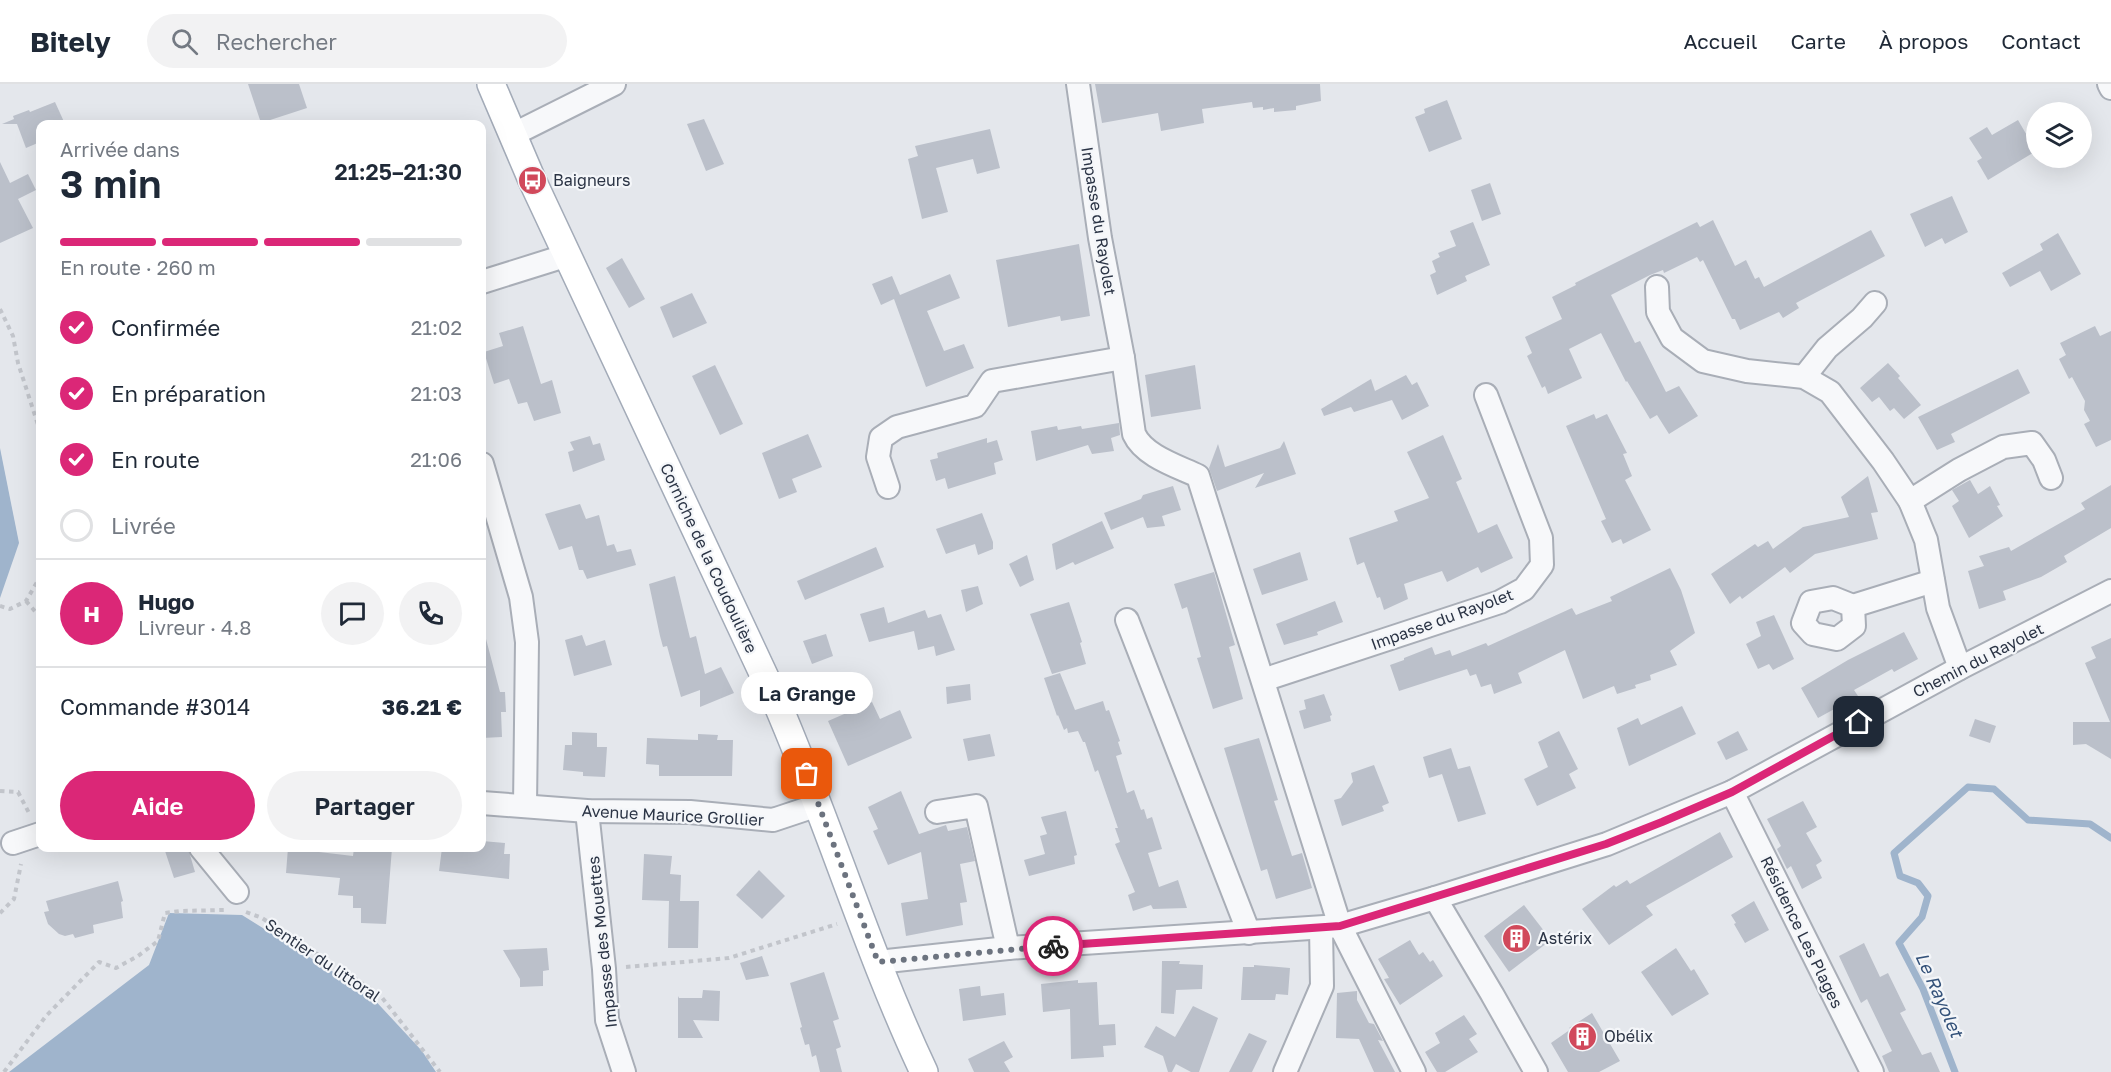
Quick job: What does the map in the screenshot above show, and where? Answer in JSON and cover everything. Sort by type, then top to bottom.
[{"type":"main road","name":"Corniche de la Coudoulière","points":[[491,84],[567,255],[801,758],[878,962],[924,1072]]},
{"type":"street","points":[[512,135],[614,84]]},
{"type":"street","name":"Impasse du Rayolet","points":[[1078,84],[1100,238],[1123,358],[1134,434],[1139,444],[1153,454],[1198,476],[1263,680],[1331,927]]},
{"type":"street","points":[[486,281],[567,255]]},
{"type":"street","points":[[1657,287],[1658,312],[1672,338],[1703,361],[1748,371],[1804,377],[1830,392],[1911,501],[1926,540],[1938,608],[1960,668]]},
{"type":"street","points":[[1804,377],[1827,348],[1862,318],[1875,303]]},
{"type":"street","points":[[888,487],[878,457],[881,438],[897,427],[975,406],[992,381],[1123,358]]},
{"type":"street","name":"Impasse du Rayolet","points":[[1263,680],[1500,602],[1524,589],[1542,565],[1541,538],[1486,395]]},
{"type":"street","points":[[1911,501],[1959,470],[2003,447],[2032,443],[2044,460],[2051,478]]},
{"type":"street","points":[[486,478],[521,597],[527,642],[525,806]]},
{"type":"street","points":[[1853,606],[1933,581]]},
{"type":"street","name":"Chemin du Rayolet","points":[[878,962],[1008,948],[1331,927],[1435,898],[1606,844],[1732,792],[1960,668],[2111,591]]},
{"type":"street","points":[[1127,620],[1249,933]]},
{"type":"street","name":"Résidence Les Plages","points":[[1732,792],[1872,1072]]},
{"type":"street","name":"Avenue Maurice Grollier","points":[[486,802],[587,811],[690,812],[773,820],[818,805]]},
{"type":"street","points":[[937,812],[976,806],[1008,948]]},
{"type":"street","name":"Impasse des Mouettes","points":[[587,811],[604,969],[607,1020],[624,1072]]},
{"type":"street","points":[[14,843],[36,835]]},
{"type":"street","points":[[203,852],[233,904]]},
{"type":"street","points":[[1435,898],[1536,1072]]},
{"type":"street","points":[[1285,1072],[1322,986],[1331,927]]},
{"type":"street","points":[[1331,927],[1414,1072]]},
{"type":"path","points":[[0,309],[13,336],[18,363],[36,419]]},
{"type":"path","points":[[0,606],[10,609],[26,601],[36,584]]},
{"type":"path","points":[[26,601],[36,612]]},
{"type":"path","name":"Sentier du littoral","points":[[4,1072],[46,1016],[99,962],[116,968],[138,956],[158,941],[165,913],[233,904],[262,918],[380,995],[440,1072]]},
{"type":"path","points":[[604,969],[729,958],[842,922]]},
{"type":"water","points":[[0,448],[19,543],[0,598]]},
{"type":"water","points":[[169,913],[242,915],[370,995],[422,1051],[436,1072],[9,1072],[149,965]]},
{"type":"building","points":[[248,84],[299,84],[307,108],[270,120],[260,120]]},
{"type":"building","points":[[1095,84],[1320,84],[1321,101],[1296,106],[1296,110],[1274,112],[1274,108],[1263,110],[1263,107],[1253,108],[1252,102],[1202,109],[1204,123],[1161,131],[1158,113],[1102,123]]},
{"type":"building","points":[[1447,100],[1462,139],[1429,152],[1415,117],[1425,113],[1424,109]]},
{"type":"building","points":[[55,102],[63,120],[36,120],[36,144],[26,148],[17,124],[2,124],[14,119],[13,116],[29,110],[30,112]]},
{"type":"building","points":[[704,119],[724,164],[706,171],[687,124]]},
{"type":"building","points":[[2018,120],[2026,134],[2026,157],[1988,180],[1977,161],[1982,158],[1969,138],[1987,127],[1992,135]]},
{"type":"building","points":[[990,129],[1000,168],[977,174],[973,159],[936,168],[948,212],[922,219],[908,159],[918,156],[915,146]]},
{"type":"building","points":[[0,162],[10,183],[28,174],[36,190],[18,199],[33,228],[0,243]]},
{"type":"building","points":[[1490,183],[1501,214],[1482,221],[1471,190]]},
{"type":"building","points":[[1952,196],[1968,232],[1945,244],[1942,238],[1925,247],[1910,214]]},
{"type":"building","points":[[1713,220],[1735,266],[1746,260],[1755,279],[1759,277],[1764,287],[1871,230],[1885,256],[1796,303],[1799,308],[1783,318],[1779,312],[1740,330],[1735,319],[1732,319],[1703,260],[1700,262],[1697,257],[1664,273],[1663,270],[1650,275],[1611,295],[1635,343],[1640,341],[1666,392],[1679,386],[1698,416],[1669,434],[1657,415],[1650,419],[1626,382],[1601,333],[1569,349],[1582,378],[1548,394],[1545,386],[1542,388],[1527,356],[1532,353],[1525,337],[1562,319],[1552,297],[1576,285],[1575,283],[1697,222],[1700,227]]},
{"type":"building","points":[[1473,222],[1490,265],[1465,276],[1467,281],[1437,295],[1430,275],[1436,272],[1432,261],[1440,257],[1438,253],[1456,246],[1450,231]]},
{"type":"building","points":[[2058,233],[2081,274],[2051,291],[2040,271],[2010,287],[2002,273],[2043,250],[2040,244]]},
{"type":"building","points":[[1079,244],[1090,316],[1061,321],[1060,316],[1008,327],[996,260]]},
{"type":"building","points":[[622,258],[645,299],[629,308],[606,268]]},
{"type":"building","points":[[950,274],[960,298],[927,311],[944,351],[964,344],[974,368],[926,387],[894,299],[881,305],[872,284],[892,276],[900,295]]},
{"type":"building","points":[[692,293],[707,323],[673,338],[660,307]]},
{"type":"building","points":[[523,326],[541,384],[552,380],[561,413],[534,421],[527,402],[518,404],[509,379],[494,384],[486,351],[503,346],[499,333]]},
{"type":"building","points":[[2095,326],[2100,336],[2111,331],[2111,440],[2096,447],[2084,424],[2090,421],[2084,410],[2085,401],[2072,377],[2069,379],[2059,359],[2066,355],[2060,343]]},
{"type":"building","points":[[1888,363],[1921,405],[1904,419],[1894,408],[1890,411],[1879,397],[1872,402],[1860,388]]},
{"type":"building","points":[[715,365],[743,424],[720,435],[692,376]]},
{"type":"building","points":[[1195,365],[1201,409],[1151,417],[1145,375]]},
{"type":"building","points":[[2018,369],[2030,393],[1951,434],[1955,442],[1937,450],[1918,417]]},
{"type":"building","points":[[1406,375],[1412,385],[1417,382],[1429,406],[1402,420],[1392,400],[1354,412],[1351,407],[1324,416],[1321,409],[1371,379],[1375,391]]},
{"type":"building","points":[[1594,414],[1596,419],[1607,414],[1627,453],[1623,454],[1632,476],[1625,480],[1651,530],[1623,544],[1621,539],[1612,543],[1601,521],[1606,519],[1566,426]]},
{"type":"building","points":[[1119,423],[1120,435],[1111,438],[1114,451],[1092,454],[1088,445],[1036,461],[1031,431],[1057,426],[1058,430],[1081,426],[1082,429]]},
{"type":"building","points":[[808,434],[822,467],[792,479],[797,492],[779,499],[762,453]]},
{"type":"building","points":[[1443,435],[1462,479],[1456,482],[1478,533],[1497,524],[1513,558],[1481,573],[1478,567],[1447,582],[1442,571],[1404,584],[1408,599],[1384,610],[1380,597],[1377,598],[1364,562],[1357,565],[1349,538],[1398,521],[1394,511],[1429,498],[1407,452]]},
{"type":"building","points":[[590,436],[593,445],[600,443],[605,460],[573,472],[568,452],[574,450],[570,442]]},
{"type":"building","points":[[987,438],[987,443],[997,440],[1003,460],[994,463],[996,474],[948,489],[945,478],[936,481],[930,460],[938,458],[937,453]]},
{"type":"building","points":[[1284,441],[1296,474],[1255,488],[1264,473],[1217,491],[1209,468],[1218,444],[1225,467],[1280,448]]},
{"type":"building","points":[[1868,476],[1878,512],[1871,513],[1878,539],[1815,554],[1790,573],[1785,567],[1742,599],[1740,596],[1730,604],[1711,574],[1755,544],[1758,547],[1768,541],[1773,549],[1803,527],[1849,517],[1841,497]]},
{"type":"building","points":[[1970,480],[1978,494],[1990,486],[2003,516],[1969,538],[1952,506],[1959,501],[1952,490]]},
{"type":"building","points":[[2111,485],[2111,528],[2064,556],[2067,562],[2041,577],[2003,591],[2006,600],[1979,609],[1968,571],[1984,566],[1979,556],[2009,547],[2011,551],[2085,509],[2081,503]]},
{"type":"building","points":[[1173,486],[1181,510],[1162,516],[1165,526],[1147,528],[1143,517],[1111,530],[1104,513],[1141,499],[1143,495]]},
{"type":"building","points":[[580,504],[586,519],[599,515],[607,546],[614,544],[617,552],[631,549],[636,565],[587,579],[583,570],[579,570],[572,546],[559,550],[545,514]]},
{"type":"building","points":[[982,513],[993,542],[993,549],[978,555],[975,544],[946,554],[936,529]]},
{"type":"building","points":[[1102,521],[1114,548],[1075,565],[1073,562],[1056,570],[1052,544]]},
{"type":"building","points":[[876,547],[884,567],[805,600],[797,581]]},
{"type":"building","points":[[1300,552],[1308,580],[1262,595],[1253,569]]},
{"type":"building","points":[[1027,555],[1034,580],[1020,587],[1009,564]]},
{"type":"building","points":[[1670,568],[1681,590],[1695,633],[1670,651],[1677,665],[1650,675],[1651,680],[1635,685],[1636,688],[1617,694],[1614,686],[1583,699],[1565,650],[1518,673],[1522,683],[1494,694],[1491,684],[1481,687],[1476,674],[1470,676],[1467,669],[1399,691],[1390,665],[1404,658],[1432,647],[1435,655],[1450,650],[1452,656],[1486,643],[1488,646],[1572,608],[1576,615],[1612,601],[1610,597]]},
{"type":"building","points":[[1214,572],[1235,645],[1229,647],[1243,699],[1213,709],[1197,658],[1201,657],[1187,607],[1182,609],[1174,584]]},
{"type":"building","points":[[675,576],[690,638],[696,636],[705,674],[721,667],[734,693],[700,707],[700,690],[681,697],[667,646],[663,647],[649,584]]},
{"type":"building","points":[[978,586],[983,604],[966,612],[961,590]]},
{"type":"building","points":[[1335,601],[1343,622],[1317,632],[1318,635],[1284,645],[1276,624]]},
{"type":"building","points":[[1069,602],[1082,642],[1080,643],[1086,664],[1052,674],[1030,614]]},
{"type":"building","points":[[884,607],[888,623],[925,610],[928,618],[941,614],[955,650],[936,656],[934,646],[918,650],[914,631],[869,642],[860,614]]},
{"type":"building","points":[[1774,615],[1794,659],[1773,670],[1769,664],[1758,669],[1746,644],[1761,636],[1756,622]]},
{"type":"building","points":[[1904,632],[1918,659],[1894,672],[1892,669],[1854,690],[1858,696],[1818,718],[1801,688],[1848,660]]},
{"type":"building","points":[[826,634],[833,656],[812,664],[803,641]]},
{"type":"building","points":[[582,635],[586,646],[605,640],[612,665],[574,676],[565,640]]},
{"type":"building","points":[[2111,638],[2111,759],[2086,744],[2073,745],[2073,722],[2110,722],[2085,663],[2096,658],[2091,647]]},
{"type":"building","points":[[486,639],[500,692],[505,692],[506,712],[501,712],[502,737],[486,738]]},
{"type":"building","points":[[1060,673],[1075,710],[1103,701],[1106,711],[1109,710],[1120,741],[1118,742],[1122,754],[1116,756],[1127,793],[1134,790],[1147,819],[1152,817],[1162,849],[1148,853],[1159,887],[1178,880],[1187,908],[1153,909],[1151,905],[1133,911],[1128,895],[1135,892],[1115,844],[1120,842],[1115,828],[1118,828],[1098,770],[1095,772],[1085,742],[1078,731],[1068,733],[1067,728],[1064,730],[1044,678]]},
{"type":"building","points":[[970,684],[971,700],[947,704],[946,687]]},
{"type":"building","points":[[1324,694],[1332,715],[1330,716],[1331,721],[1304,729],[1299,711],[1306,709],[1304,700]]},
{"type":"building","points":[[872,702],[880,719],[900,710],[912,738],[848,766],[828,721]]},
{"type":"building","points":[[1682,706],[1696,734],[1629,766],[1617,728],[1638,718],[1641,725]]},
{"type":"building","points":[[1975,719],[1996,726],[1990,743],[1969,736]]},
{"type":"building","points":[[1559,731],[1578,769],[1569,774],[1576,788],[1537,806],[1524,779],[1548,767],[1538,742]]},
{"type":"building","points":[[1738,731],[1748,750],[1726,760],[1717,742]]},
{"type":"building","points":[[572,732],[597,733],[597,747],[607,747],[605,777],[583,776],[583,772],[563,770],[565,745],[572,745]]},
{"type":"building","points":[[698,734],[718,735],[717,740],[733,740],[732,776],[659,776],[659,765],[646,764],[647,738],[698,740]]},
{"type":"building","points":[[990,734],[995,756],[968,761],[963,739]]},
{"type":"building","points":[[1259,738],[1278,800],[1274,801],[1292,856],[1302,853],[1312,888],[1276,899],[1267,869],[1261,871],[1224,748]]},
{"type":"building","points":[[1451,748],[1458,769],[1470,766],[1486,814],[1458,822],[1442,774],[1429,778],[1423,757]]},
{"type":"building","points":[[1374,765],[1389,803],[1382,806],[1384,811],[1342,826],[1334,800],[1341,798],[1353,782],[1351,773]]},
{"type":"building","points":[[901,791],[919,834],[946,825],[948,831],[967,827],[975,861],[960,864],[967,902],[960,903],[963,925],[906,936],[901,903],[928,899],[921,852],[888,865],[873,831],[878,829],[868,807]]},
{"type":"building","points":[[1803,801],[1817,827],[1806,833],[1822,861],[1816,865],[1822,878],[1802,889],[1791,866],[1787,869],[1777,849],[1781,846],[1767,819]]},
{"type":"building","points":[[1066,811],[1077,855],[1074,856],[1075,864],[1029,876],[1024,860],[1045,854],[1040,836],[1047,834],[1041,817]]},
{"type":"building","points":[[1720,832],[1733,857],[1646,906],[1653,915],[1609,945],[1582,909],[1614,885],[1616,887],[1627,880],[1630,884]]},
{"type":"building","points":[[486,841],[505,843],[504,854],[510,854],[509,879],[439,871],[441,852],[486,852]]},
{"type":"building","points":[[165,852],[189,852],[195,872],[174,878]]},
{"type":"building","points":[[288,852],[319,852],[353,856],[354,852],[392,852],[386,924],[361,923],[361,908],[353,908],[353,896],[338,895],[340,878],[286,873]]},
{"type":"building","points":[[644,854],[672,856],[670,874],[681,875],[680,901],[699,901],[698,948],[668,948],[669,901],[642,900]]},
{"type":"building","points":[[759,870],[785,896],[762,919],[736,895]]},
{"type":"building","points":[[118,881],[123,901],[121,902],[123,918],[93,925],[94,933],[75,938],[73,934],[65,936],[59,934],[48,924],[44,912],[49,911],[46,901]]},
{"type":"building","points":[[1754,901],[1769,930],[1745,943],[1731,915]]},
{"type":"building","name":"Astérix","points":[[1524,905],[1551,940],[1509,972],[1484,936]]},
{"type":"building","points":[[1410,940],[1419,955],[1423,952],[1430,962],[1433,960],[1443,976],[1400,1005],[1384,979],[1389,978],[1378,959]]},
{"type":"building","points":[[1864,943],[1880,977],[1888,973],[1906,1010],[1900,1013],[1922,1055],[1931,1052],[1940,1072],[1889,1072],[1882,1056],[1892,1051],[1867,999],[1861,1003],[1839,956]]},
{"type":"building","points":[[547,948],[549,970],[543,971],[543,986],[520,987],[520,979],[503,950]]},
{"type":"building","points":[[1676,948],[1691,971],[1694,969],[1709,994],[1672,1016],[1641,972]]},
{"type":"building","points":[[762,956],[769,976],[746,980],[740,963]]},
{"type":"building","points":[[1162,961],[1203,965],[1202,989],[1176,990],[1174,1014],[1161,1013]]},
{"type":"building","points":[[1254,965],[1290,968],[1288,995],[1276,994],[1275,1000],[1241,1000],[1243,967],[1254,967]]},
{"type":"building","points":[[824,972],[839,1019],[833,1021],[841,1047],[836,1049],[842,1072],[820,1072],[816,1055],[812,1057],[809,1044],[805,1045],[790,983]]},
{"type":"building","points":[[1078,980],[1078,983],[1097,982],[1099,1025],[1115,1024],[1116,1045],[1103,1046],[1104,1057],[1071,1059],[1070,1009],[1043,1012],[1041,984]]},
{"type":"building","points":[[980,986],[981,996],[1004,993],[1006,1015],[963,1021],[959,989]]},
{"type":"building","points":[[703,990],[720,991],[719,1021],[693,1020],[703,1038],[678,1038],[678,996],[679,998],[702,998]]},
{"type":"building","points":[[1357,991],[1357,1000],[1369,1023],[1374,1024],[1383,1041],[1378,1040],[1395,1072],[1374,1072],[1359,1039],[1336,1038],[1337,993]]},
{"type":"building","points":[[1193,1006],[1218,1018],[1199,1072],[1191,1072],[1176,1064],[1172,1072],[1168,1072],[1163,1056],[1144,1047],[1156,1026],[1175,1037]]},
{"type":"building","name":"Obélix","points":[[1592,1013],[1620,1061],[1599,1072],[1568,1072],[1551,1043]]},
{"type":"building","points":[[1464,1015],[1477,1034],[1469,1039],[1478,1052],[1445,1072],[1437,1072],[1425,1052],[1440,1043],[1435,1033]]},
{"type":"building","points":[[1249,1033],[1267,1041],[1252,1072],[1229,1072]]},
{"type":"building","points":[[1004,1041],[1013,1057],[1004,1062],[1010,1072],[974,1072],[968,1059]]},
{"type":"waterway","name":"Le Rayolet","points":[[1955,1072],[1923,989],[1899,943],[1922,917],[1928,896],[1918,883],[1900,876],[1894,853],[1968,787],[1994,789],[2028,820],[2090,824],[2111,838]]},
{"type":"way so far","points":[[807,774],[878,962],[1008,948],[1053,946]]},
{"type":"place","name":"Baigneurs","points":[[532,180]]},
{"type":"place","name":"La Grange","points":[[807,774]]},
{"type":"place","name":"Astérix","points":[[1517,938]]},
{"type":"place","name":"Obélix","points":[[1583,1036]]},
{"type":"route","points":[[1053,946],[1340,926],[1606,844],[1662,822],[1732,792],[1859,722]]}]
